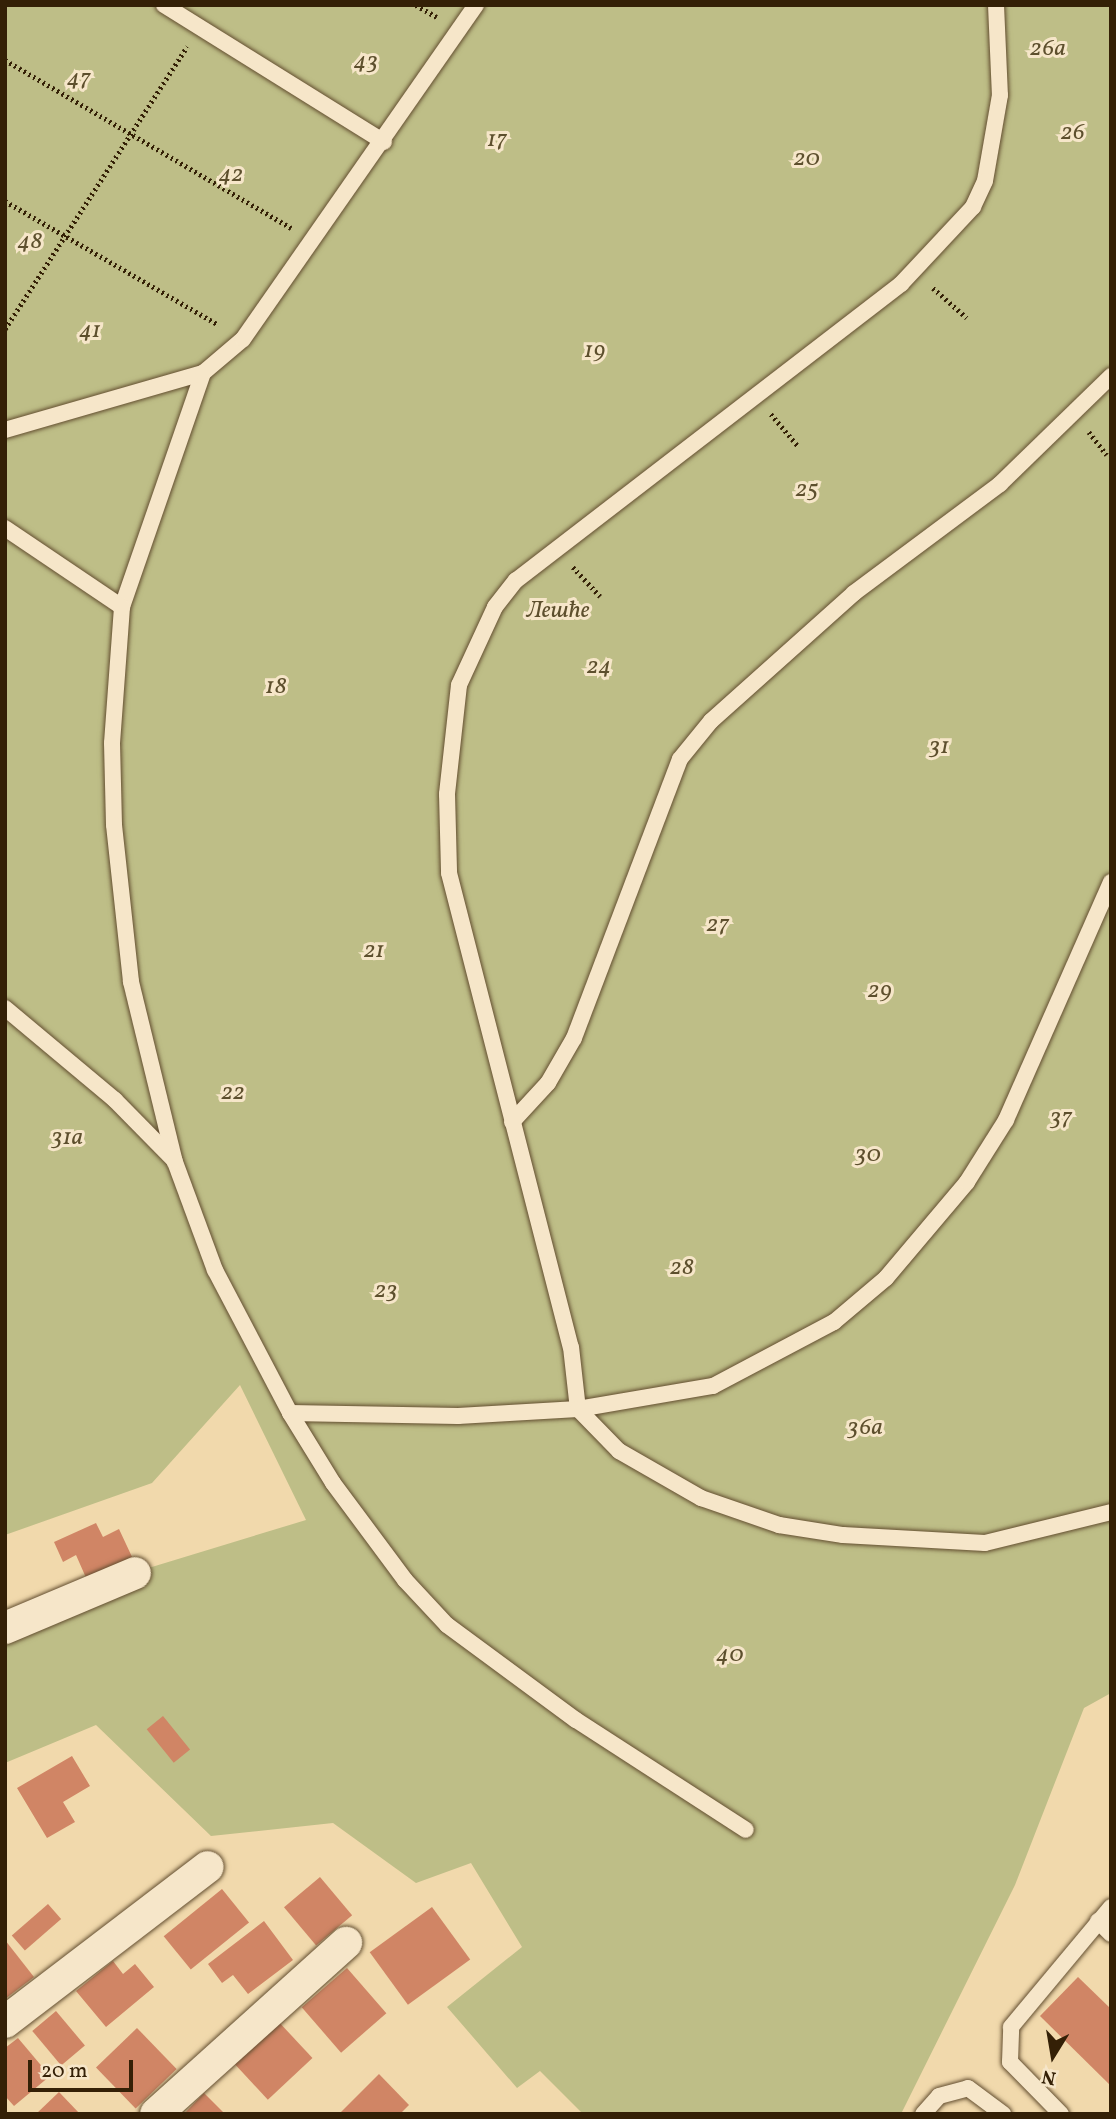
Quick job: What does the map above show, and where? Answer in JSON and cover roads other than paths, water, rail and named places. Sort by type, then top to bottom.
[{"type":"street","points":[[5,1628],[135,1573]]},
{"type":"street","points":[[5,2022],[208,1867]]},
{"type":"street","points":[[156,2114],[346,1942]]},
{"type":"lane","points":[[164,5],[384,142]]},
{"type":"lane","points":[[5,430],[203,373],[243,339],[316,243],[476,5]]},
{"type":"lane","points":[[996,5],[1000,94],[985,181],[972,206],[914,271],[516,580],[477,642],[459,685],[450,754],[449,873],[571,1347],[578,1409],[619,1451],[667,1481],[779,1525],[907,1543],[985,1543],[1111,1512]]},
{"type":"lane","points":[[203,373],[122,607],[111,743],[122,918],[131,982],[175,1162],[215,1270],[290,1413],[380,1548],[447,1625],[621,1751],[746,1830]]},
{"type":"lane","points":[[512,1122],[548,1083],[574,1038],[680,760],[710,721],[854,593],[1000,484],[1111,376]]},
{"type":"lane","points":[[5,528],[122,607]]},
{"type":"lane","points":[[290,1413],[458,1416],[578,1409],[713,1386],[834,1322],[886,1278],[967,1182],[1006,1120],[1111,882]]},
{"type":"lane","points":[[5,1008],[115,1100],[175,1162]]},
{"type":"lane","points":[[1062,2114],[1010,2062],[1010,2027],[1111,1908]]},
{"type":"lane","points":[[1098,1921],[1111,1934]]},
{"type":"lane","points":[[923,2114],[939,2096],[968,2088],[1003,2114]]},
{"type":"park label","name":"26a","points":[[1048,50]]},
{"type":"park label","name":"43","points":[[366,63]]},
{"type":"park label","name":"47","points":[[79,80]]},
{"type":"park label","name":"26","points":[[1073,134]]},
{"type":"park label","name":"17","points":[[497,141]]},
{"type":"park label","name":"20","points":[[807,160]]},
{"type":"park label","name":"42","points":[[231,176]]},
{"type":"park label","name":"48","points":[[30,243]]},
{"type":"park label","name":"41","points":[[90,332]]},
{"type":"park label","name":"19","points":[[595,352]]},
{"type":"park label","name":"25","points":[[807,491]]},
{"type":"park label","name":"Лешће","points":[[558,612]]},
{"type":"park label","name":"24","points":[[599,668]]},
{"type":"park label","name":"18","points":[[276,688]]},
{"type":"park label","name":"31","points":[[939,748]]},
{"type":"park label","name":"27","points":[[718,926]]},
{"type":"park label","name":"21","points":[[374,952]]},
{"type":"park label","name":"29","points":[[880,992]]},
{"type":"park label","name":"22","points":[[233,1094]]},
{"type":"park label","name":"37","points":[[1061,1119]]},
{"type":"park label","name":"31a","points":[[67,1139]]},
{"type":"park label","name":"30","points":[[868,1156]]},
{"type":"park label","name":"28","points":[[682,1269]]},
{"type":"park label","name":"23","points":[[386,1292]]},
{"type":"park label","name":"36a","points":[[865,1429]]},
{"type":"park label","name":"40","points":[[730,1656]]}]
